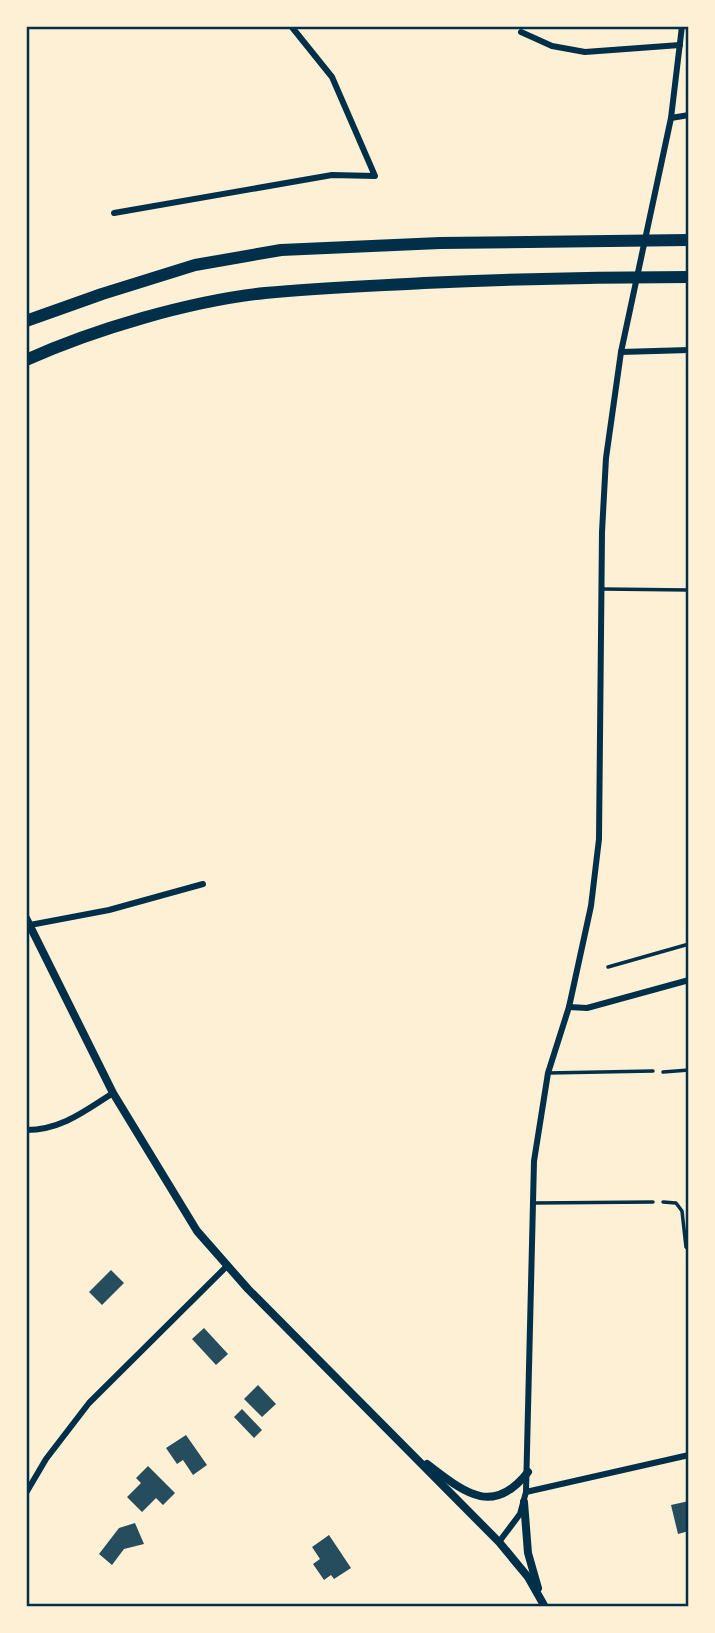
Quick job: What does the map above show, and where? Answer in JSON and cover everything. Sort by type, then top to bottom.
[{"type":"highway","points":[[26,321],[195,265],[281,250],[440,243],[689,240]]},
{"type":"highway","points":[[26,360],[50,349],[146,318],[263,293],[559,277],[689,277]]},
{"type":"street","points":[[114,213],[332,175],[375,176],[332,77],[290,26]]},
{"type":"street","points":[[499,1542],[520,1514],[526,1492],[534,1161],[548,1073],[569,1007],[591,906],[599,839],[606,458],[621,352],[671,118],[682,26]]},
{"type":"street","points":[[521,33],[552,46],[585,52],[680,45]]},
{"type":"street","points":[[671,118],[689,115]]},
{"type":"street","points":[[621,352],[689,351]]},
{"type":"street","points":[[203,884],[109,910],[28,921],[113,1093],[197,1231],[227,1266],[499,1542],[528,1577],[544,1604]]},
{"type":"street","points":[[569,1007],[587,1008],[689,980]]},
{"type":"street","points":[[26,1130],[41,1130],[64,1124],[113,1093]]},
{"type":"street","points":[[26,1493],[46,1459],[89,1403],[227,1266]]},
{"type":"street","points":[[399,1443],[461,1490],[479,1498],[495,1497],[510,1491],[528,1472]]},
{"type":"street","points":[[526,1492],[689,1455]]},
{"type":"street","points":[[524,1502],[527,1553],[544,1604]]},
{"type":"lane","points":[[602,589],[689,590]]},
{"type":"lane","points":[[608,967],[689,944]]},
{"type":"lane","points":[[663,1072],[689,1070]]},
{"type":"lane","points":[[548,1073],[653,1071]]},
{"type":"lane","points":[[532,1203],[653,1202]]},
{"type":"lane","points":[[663,1202],[676,1203],[682,1211],[686,1247],[689,1250]]},
{"type":"building","points":[[111,1270],[124,1283],[102,1305],[89,1292]]},
{"type":"building","points":[[204,1328],[228,1354],[216,1365],[192,1339]]},
{"type":"building","points":[[258,1385],[276,1404],[262,1417],[244,1399]]},
{"type":"building","points":[[242,1409],[262,1430],[254,1438],[234,1417]]},
{"type":"building","points":[[186,1435],[207,1465],[193,1475],[183,1460],[177,1464],[166,1448]]},
{"type":"building","points":[[148,1466],[175,1493],[163,1505],[156,1498],[142,1512],[127,1497],[141,1483],[136,1478]]},
{"type":"building","points":[[689,1501],[689,1531],[678,1534],[671,1505]]},
{"type":"building","points":[[135,1523],[144,1544],[124,1549],[112,1565],[99,1554],[119,1528]]},
{"type":"building","points":[[329,1535],[351,1568],[334,1579],[331,1575],[324,1580],[313,1564],[320,1559],[312,1547]]}]
